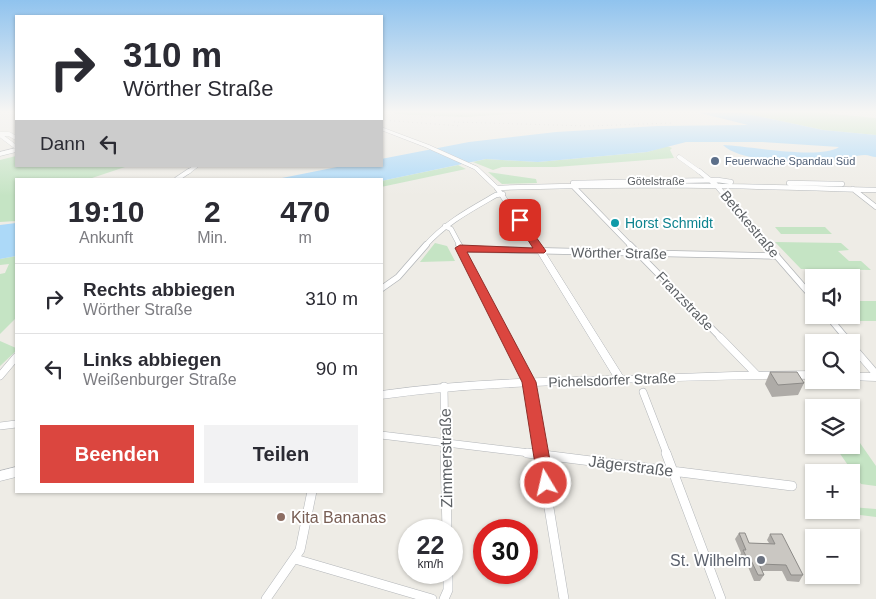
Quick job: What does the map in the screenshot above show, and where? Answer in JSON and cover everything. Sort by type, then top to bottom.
[{"type":"street","points":[[412,140],[473,167],[500,191],[620,379]]},
{"type":"street","points":[[0,153],[15,148]]},
{"type":"street","name":"Betckestraße","points":[[679,157],[714,183],[805,289]]},
{"type":"street","points":[[178,178],[195,167]]},
{"type":"street","name":"Götelstraße","points":[[500,191],[572,185],[714,183],[876,190]]},
{"type":"street","points":[[740,185],[750,183],[842,184]]},
{"type":"street","name":"Franzstraße","points":[[572,185],[756,374]]},
{"type":"street","points":[[853,189],[876,207]]},
{"type":"street","points":[[383,288],[400,277],[432,238],[445,226],[500,191]]},
{"type":"street","points":[[445,226],[451,229],[529,382],[564,599]]},
{"type":"street","name":"Wörther Straße","points":[[460,248],[777,256]]},
{"type":"street","points":[[834,324],[842,334]]},
{"type":"street","points":[[860,356],[876,376]]},
{"type":"street","points":[[0,376],[15,358]]},
{"type":"street","name":"Pichelsdorfer Straße","points":[[383,395],[444,386],[756,374],[805,375]]},
{"type":"street","points":[[860,377],[876,376]]},
{"type":"street","name":"Zimmerstraße","points":[[444,386],[447,519]]},
{"type":"street","points":[[643,392],[721,599]]},
{"type":"street","points":[[0,426],[15,424]]},
{"type":"street","name":"Jägerstraße","points":[[383,435],[792,486]]},
{"type":"street","points":[[0,476],[15,472]]},
{"type":"street","points":[[266,599],[300,550],[312,493]]},
{"type":"street","points":[[295,559],[432,599]]},
{"type":"street","points":[[444,599],[448,590],[448,584]]},
{"type":"green space","points":[[667,146],[672,148],[670,150],[674,158],[556,167],[502,167],[493,170],[473,162],[486,159],[538,162],[647,152]]},
{"type":"green space","points":[[15,156],[15,167],[125,167],[92,178],[15,178],[15,221],[0,222],[0,160]]},
{"type":"green space","points":[[458,165],[466,169],[383,187],[383,181]]},
{"type":"green space","points":[[488,172],[536,179],[537,183],[502,184]]},
{"type":"green space","points":[[775,227],[825,227],[832,234],[781,234]]},
{"type":"green space","points":[[775,242],[841,243],[849,250],[838,251],[849,261],[861,261],[871,270],[860,269],[801,269]]},
{"type":"green space","points":[[435,243],[447,246],[455,261],[420,262]]},
{"type":"green space","points":[[15,256],[15,319],[0,334],[0,274],[5,273],[9,264],[0,265],[0,259]]},
{"type":"green space","points":[[860,301],[876,301],[876,321],[860,321]]},
{"type":"green space","points":[[0,341],[15,348],[15,352],[0,366]]},
{"type":"green space","points":[[860,443],[876,466],[876,486],[861,484],[860,464],[847,464],[840,454],[860,454]]},
{"type":"green space","points":[[860,508],[876,509],[876,517],[860,515]]},
{"type":"water","points":[[487,140],[876,140],[876,157],[865,155],[839,160],[808,161],[759,159],[732,151],[723,145],[801,152],[830,151],[839,147],[762,142],[686,142],[647,152],[538,162],[486,159],[383,181],[383,178],[282,178],[337,167],[383,167],[383,159]]},
{"type":"water","points":[[15,223],[15,256],[0,259],[0,225]]},
{"type":"building","points":[[770,372],[797,372],[804,383],[778,385]]},
{"type":"building","points":[[739,533],[745,533],[749,543],[775,544],[770,534],[782,534],[803,575],[791,575],[786,565],[759,564],[764,575],[758,575],[749,556],[746,556],[743,550],[746,550]]},
{"type":"place","name":"Feuerwache Spandau Süd","points":[[715,161]]},
{"type":"place","name":"Horst Schmidt","points":[[615,223]]},
{"type":"place","name":"Kita Bananas","points":[[281,517]]},
{"type":"place","name":"St. Wilhelm","points":[[761,560]]},
{"type":"route","points":[[520,220],[540,251],[460,248],[529,382],[546,483]]}]
